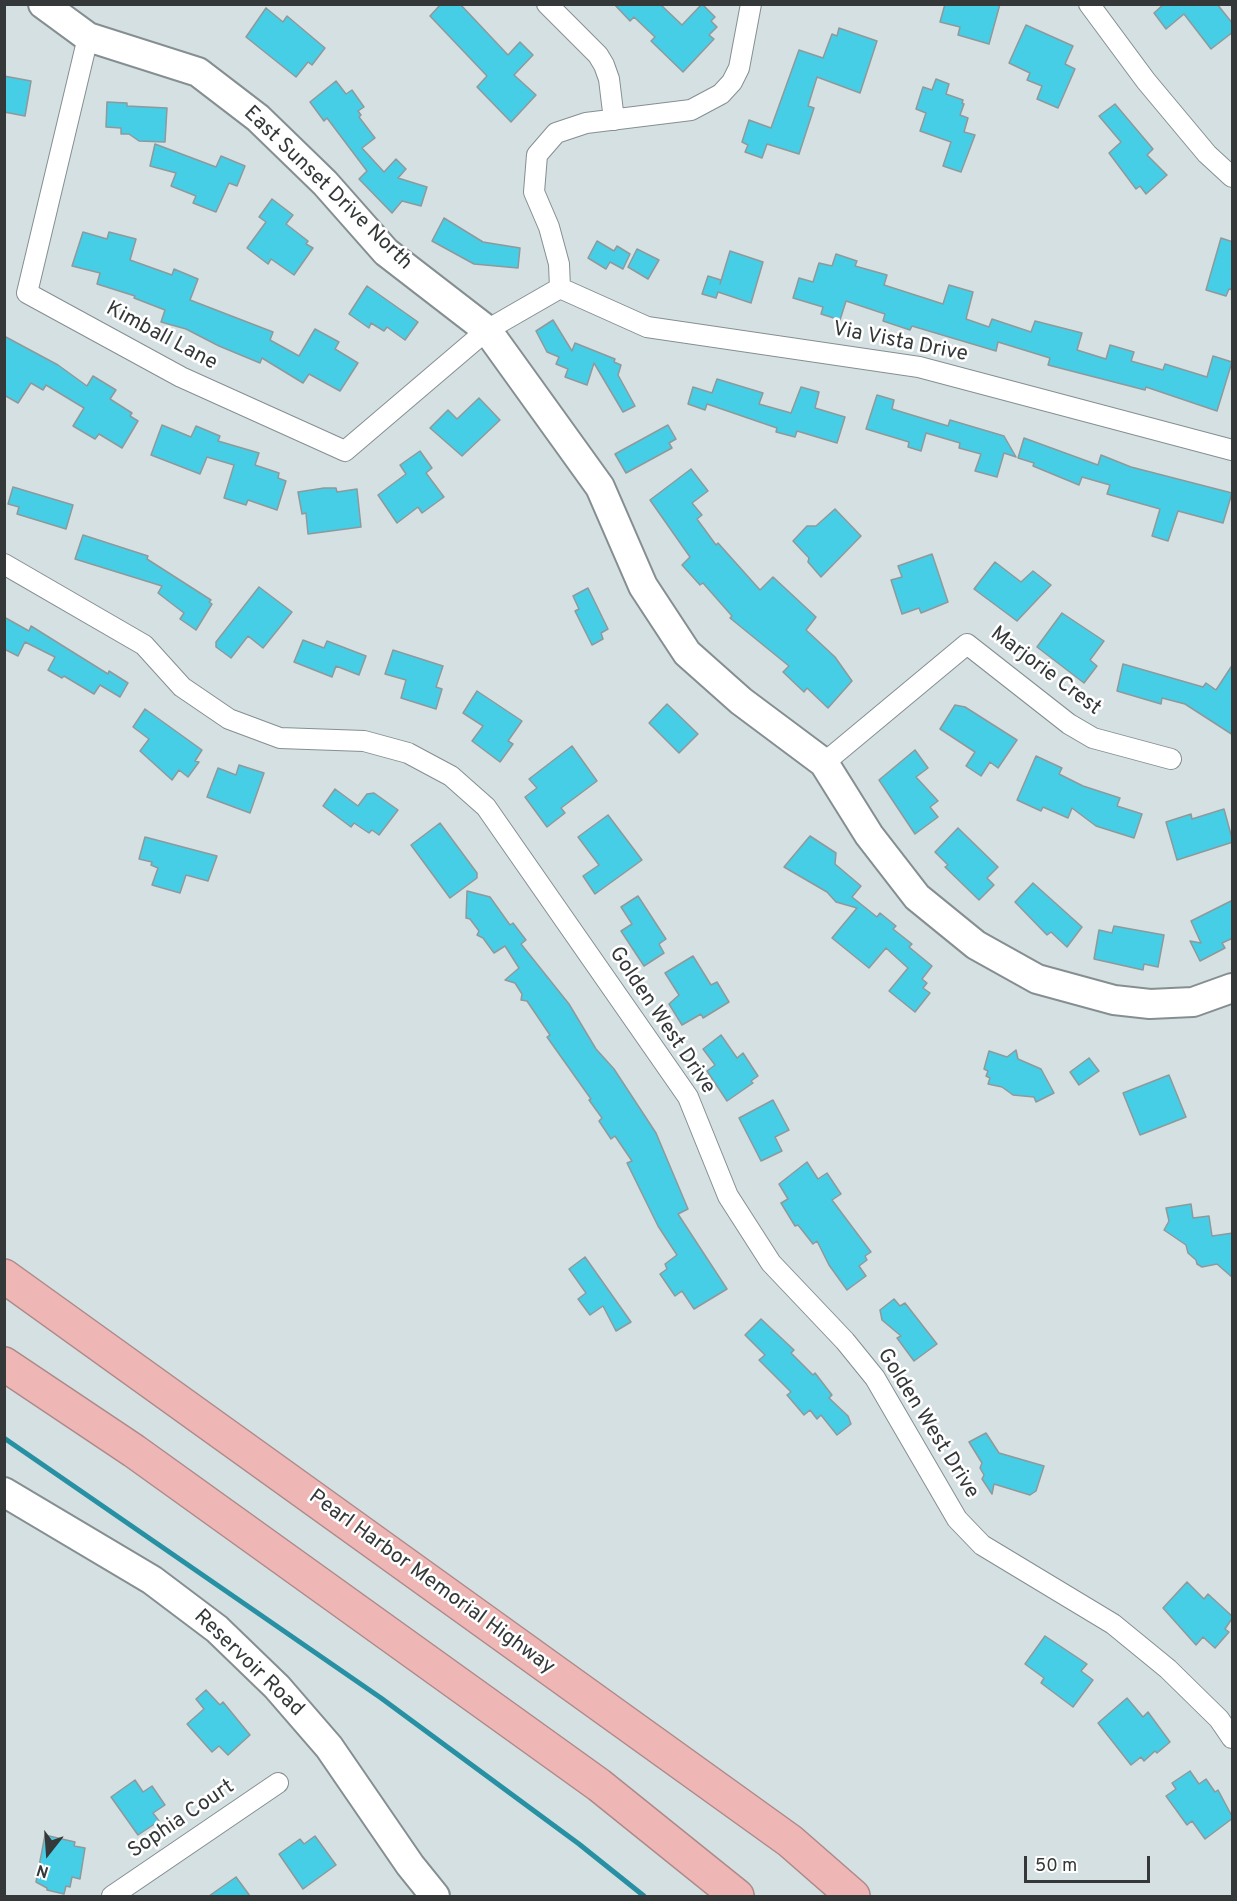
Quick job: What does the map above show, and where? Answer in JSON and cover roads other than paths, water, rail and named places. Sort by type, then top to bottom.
[{"type":"highway","name":"Pearl Harbor Memorial Highway","points":[[4,1276],[790,1841],[853,1896]]},
{"type":"highway","points":[[4,1364],[134,1451],[599,1785],[737,1896]]},
{"type":"street","name":"East Sunset Drive North","points":[[43,4],[87,37],[198,72],[258,118],[325,183],[386,252],[487,330],[600,487],[643,586],[687,653],[741,701],[824,763],[869,835],[917,897],[976,945],[1037,979],[1114,1000],[1150,1004],[1193,1002],[1233,988]]},
{"type":"street","points":[[547,4],[604,65],[609,79],[614,120]]},
{"type":"street","points":[[487,330],[560,288],[559,264],[549,227],[534,192],[537,155],[556,133],[586,123],[691,110],[721,94],[732,82],[739,68],[751,4]]},
{"type":"street","points":[[1089,4],[1153,90],[1207,154],[1233,177]]},
{"type":"street","name":"Kimball Lane","points":[[87,37],[27,293],[181,377],[345,451],[487,330]]},
{"type":"street","name":"Via Vista Drive","points":[[560,288],[647,327],[919,367],[1233,450]]},
{"type":"street","name":"Golden West Drive","points":[[4,564],[144,645],[182,687],[229,719],[280,738],[364,741],[408,753],[451,776],[486,807],[688,1097],[728,1196],[771,1263],[845,1341],[874,1378],[957,1519],[982,1545],[1113,1624],[1168,1669],[1219,1719],[1233,1738]]},
{"type":"street","name":"Marjorie Crest","points":[[824,763],[968,644],[1069,724],[1093,738],[1171,759]]},
{"type":"street","name":"Reservoir Road","points":[[4,1492],[152,1580],[217,1629],[277,1687],[329,1746],[410,1865],[435,1896]]},
{"type":"street","name":"Sophia Court","points":[[112,1896],[278,1783]]},
{"type":"waterway","points":[[4,1438],[381,1698],[579,1844],[644,1896]]}]
